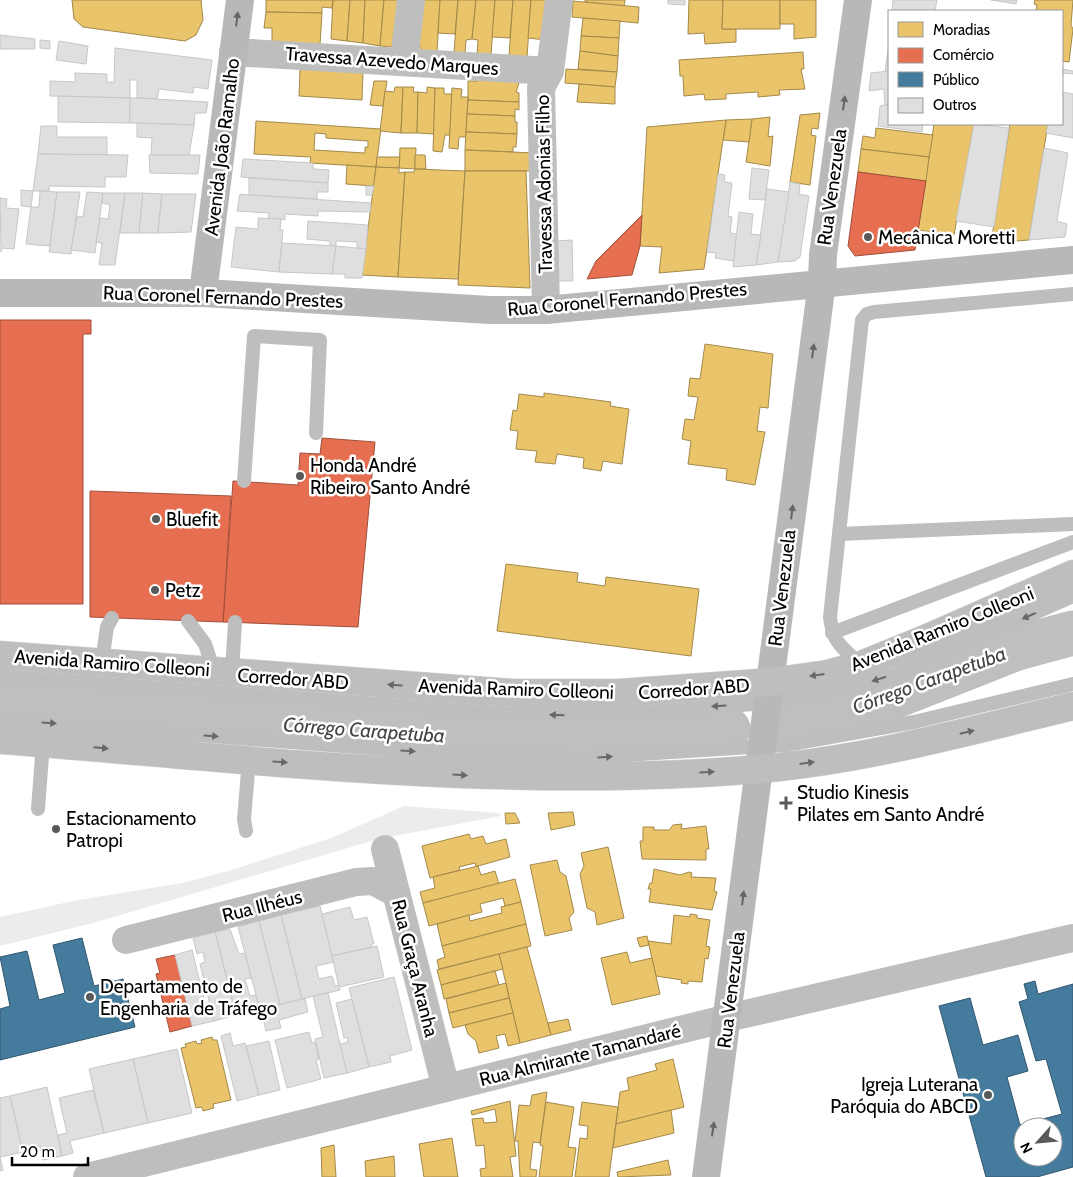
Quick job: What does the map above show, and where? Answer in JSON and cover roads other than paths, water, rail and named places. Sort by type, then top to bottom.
[{"type":"street","name":"Avenida João Ramalho","points":[[203,293],[240,0]]},
{"type":"street","points":[[404,61],[411,0]]},
{"type":"street","name":"Travessa Adonias Filho","points":[[546,310],[541,88],[550,71],[558,0]]},
{"type":"street","name":"Rua Venezuela","points":[[706,1177],[822,282],[822,255],[858,0]]},
{"type":"street","name":"Travessa Azevedo Marques","points":[[233,52],[550,71]]},
{"type":"street","name":"Rua Coronel Fernando Prestes","points":[[0,293],[203,293],[490,310],[546,310],[822,282],[1073,260]]},
{"type":"street","name":"Avenida Ramiro Colleoni","points":[[0,655],[451,689],[569,694],[769,693],[861,665],[1072,578]]},
{"type":"street","points":[[0,740],[461,776],[527,778],[658,776],[760,758],[827,760],[910,745],[1073,706]]},
{"type":"street","name":"Rua Graça Aranha","points":[[385,848],[446,1088]]},
{"type":"street","name":"Rua Ilhéus","points":[[126,940],[356,882],[373,881],[396,893]]},
{"type":"street","name":"Rua Almirante Tamandaré","points":[[87,1177],[728,1018],[1073,938]]},
{"type":"lane","points":[[861,665],[839,646],[832,633],[830,617],[862,320],[867,314],[1073,294]]},
{"type":"lane","points":[[244,481],[254,336],[320,340],[316,433]]},
{"type":"lane","points":[[839,534],[1073,524]]},
{"type":"lane","points":[[832,633],[1073,542]]},
{"type":"lane","name":"Corredor ABD","points":[[0,676],[513,714],[611,714],[769,693],[847,689],[893,675],[1072,578]]},
{"type":"lane","points":[[102,662],[107,627],[112,618]]},
{"type":"lane","points":[[188,621],[223,672]]},
{"type":"lane","points":[[223,672],[235,622]]},
{"type":"lane","points":[[0,720],[472,755],[760,758],[1073,684]]},
{"type":"lane","points":[[38,809],[43,743]]},
{"type":"lane","points":[[246,831],[244,819],[249,760]]},
{"type":"waterway","name":"Córrego Carapetuba","points":[[785,723],[870,706],[1017,648],[1073,633]]},
{"type":"waterway","name":"Córrego Carapetuba","points":[[0,705],[500,739],[608,738],[728,729]]},
{"type":"place","name":"Mecânica Moretti","points":[[868,237]]},
{"type":"place","name":"Honda André Ribeiro Santo André","points":[[300,476]]},
{"type":"place","name":"Bluefit","points":[[156,519]]},
{"type":"place","name":"Petz","points":[[155,590]]},
{"type":"place","name":"Studio Kinesis Pilates em Santo André","points":[[786,803]]},
{"type":"place","name":"Estacionamento Patropi","points":[[56,829]]},
{"type":"place","name":"Departamento de Engenharia de Tráfego","points":[[90,997]]},
{"type":"place","name":"Igreja Luterana Paróquia do ABCD","points":[[988,1095]]}]
